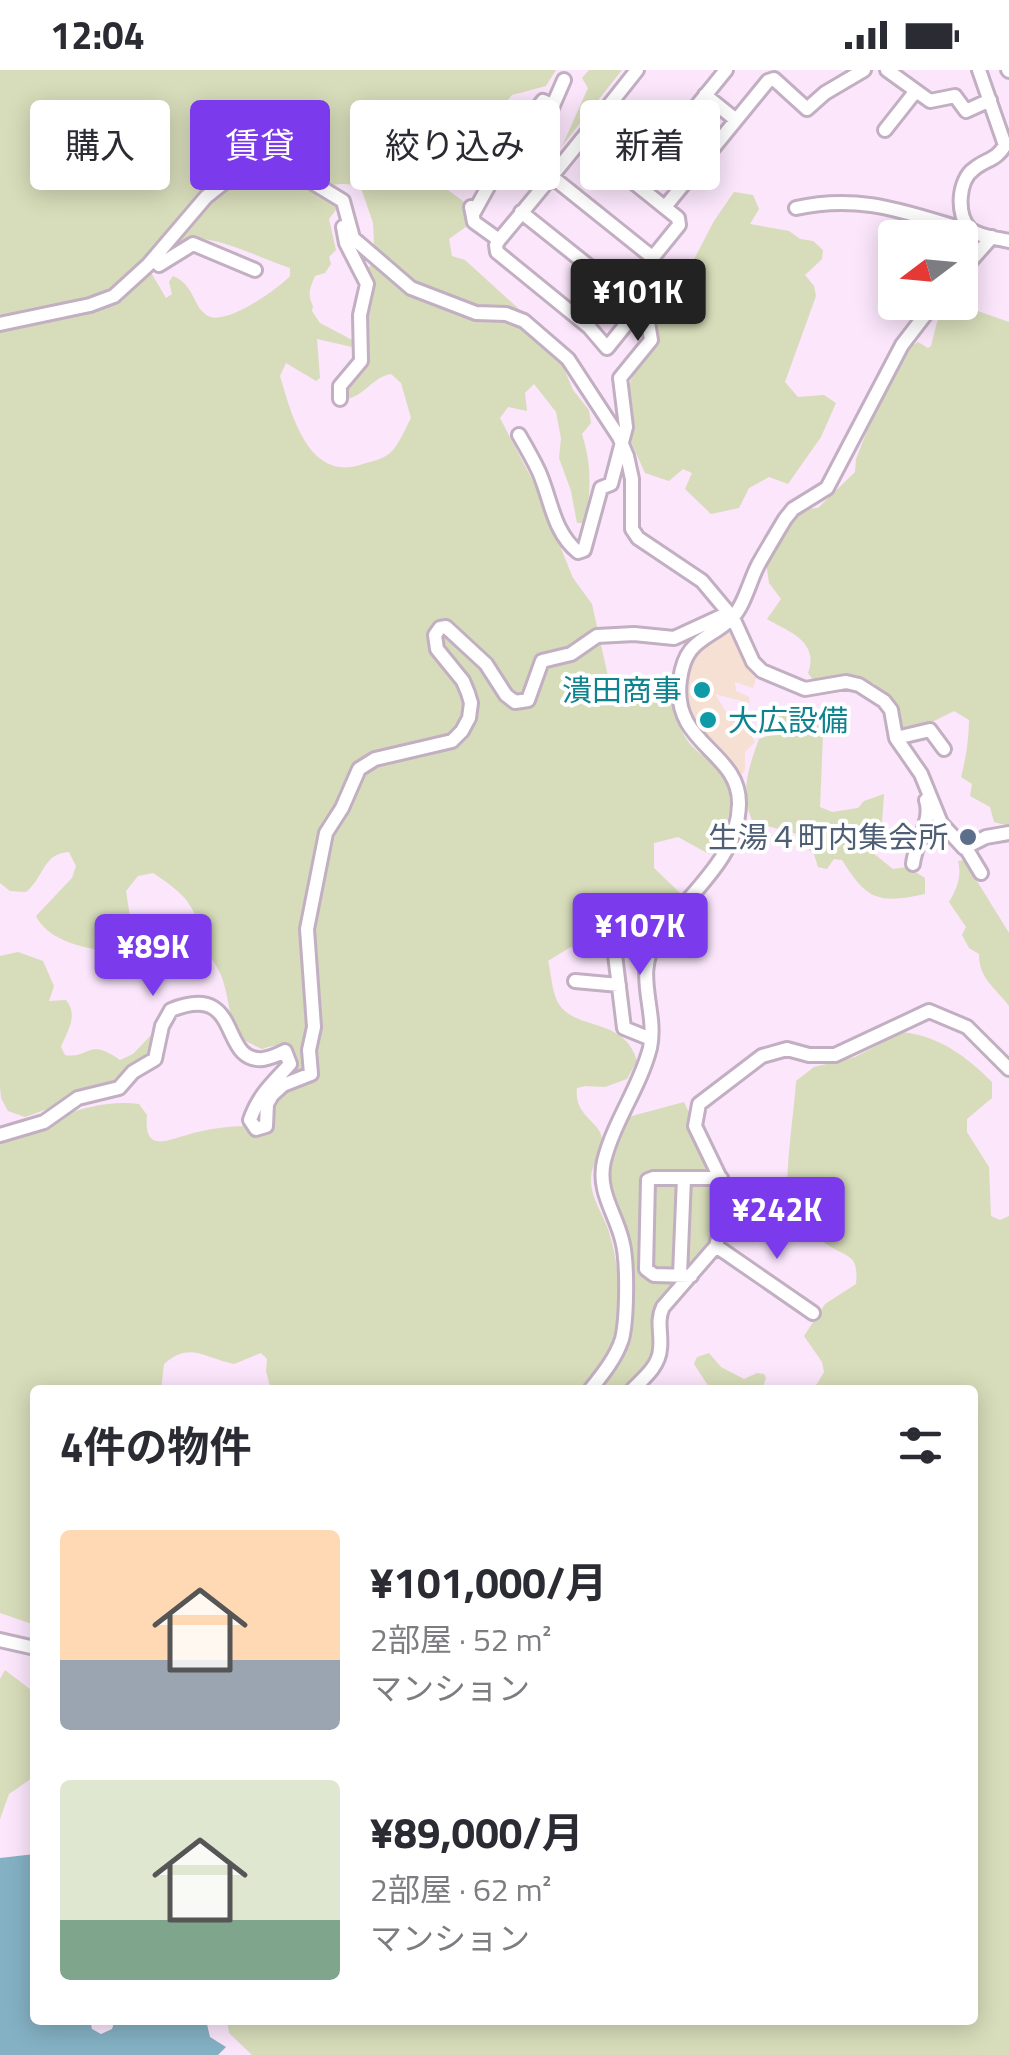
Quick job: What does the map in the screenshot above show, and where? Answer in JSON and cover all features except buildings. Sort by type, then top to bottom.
[{"type":"street","points":[[613,100],[637,70]]},
{"type":"street","points":[[702,100],[726,70]]},
{"type":"street","points":[[665,207],[768,81],[774,80],[807,109],[864,70]]},
{"type":"street","points":[[886,70],[932,102],[955,96],[966,110],[990,100]]},
{"type":"street","points":[[965,220],[961,202],[966,176],[976,166],[996,158],[1006,145],[979,70]]},
{"type":"street","points":[[554,100],[564,80]]},
{"type":"street","points":[[886,130],[915,92]]},
{"type":"street","points":[[705,96],[736,120]]},
{"type":"street","points":[[560,165],[580,141]]},
{"type":"street","points":[[0,324],[102,302],[128,285],[206,197],[226,181],[284,175],[305,178],[344,200],[352,238],[410,288],[476,313],[506,314],[524,321],[568,359],[622,445],[632,479],[632,529],[645,545],[690,571],[733,618],[762,671],[805,689],[846,682],[860,685],[884,700],[891,710],[896,738],[917,768],[940,823],[966,848],[981,873]]},
{"type":"street","points":[[560,175],[652,257]]},
{"type":"street","points":[[483,190],[472,209],[474,222],[499,240]]},
{"type":"street","points":[[540,190],[499,240],[497,252],[589,327],[607,348],[640,307]]},
{"type":"street","points":[[624,293],[679,225],[678,218],[644,190]]},
{"type":"street","points":[[796,208],[829,201],[859,201],[929,220]]},
{"type":"street","points":[[519,436],[540,473],[553,516],[578,552],[586,546],[596,504],[602,488],[611,484],[622,445],[626,427],[620,378],[652,340],[646,312],[522,212]]},
{"type":"street","points":[[340,399],[340,386],[362,362],[360,315],[367,284],[346,243],[343,226],[348,216]]},
{"type":"street","points":[[978,233],[1009,241]]},
{"type":"street","points":[[978,253],[992,237]]},
{"type":"street","points":[[154,259],[159,264],[193,244],[255,270]]},
{"type":"street","points":[[594,1385],[623,1336],[624,1244],[606,1202],[602,1180],[604,1163],[651,1040],[645,976],[651,950],[733,842],[740,799],[722,761],[696,738],[687,724],[679,692],[687,655],[708,632],[733,618],[793,509],[826,488],[902,345],[921,320]]},
{"type":"street","points":[[0,1134],[44,1122],[78,1098],[119,1088],[134,1072],[155,1059],[162,1026],[172,1010],[196,1002],[204,1002],[224,1017],[238,1046],[252,1057],[262,1059],[285,1051],[288,1056],[290,1064],[267,1085],[250,1120],[256,1129],[266,1126],[267,1104],[277,1089],[311,1074],[309,1050],[314,1026],[308,930],[326,833],[359,769],[375,758],[452,742],[469,718],[472,703],[462,681],[437,650],[435,635],[440,628],[446,627],[486,664],[506,696],[515,702],[528,700],[542,662],[572,654],[597,636],[674,638],[724,614],[733,618]]},
{"type":"street","points":[[896,738],[934,727],[944,749]]},
{"type":"street","points":[[912,864],[929,814],[917,768]]},
{"type":"street","points":[[966,848],[986,837],[1009,833]]},
{"type":"street","points":[[612,930],[624,1028],[651,1040]]},
{"type":"street","points":[[574,981],[619,985]]},
{"type":"street","points":[[637,1385],[652,1370],[660,1354],[659,1315],[686,1276],[716,1246],[724,1216],[726,1194],[695,1126],[696,1110],[762,1056],[788,1049],[825,1057],[835,1055],[929,1011],[968,1027],[1009,1069]]},
{"type":"street","points":[[684,1178],[686,1276]]},
{"type":"street","points":[[686,1276],[647,1272],[648,1180],[721,1178]]},
{"type":"street","points":[[716,1246],[813,1313]]},
{"type":"street","points":[[0,1640],[30,1647]]},
{"type":"shaded area","points":[[731,622],[758,672],[753,688],[735,682],[736,691],[749,697],[750,703],[715,694],[726,712],[732,710],[736,719],[755,728],[750,734],[755,742],[745,752],[745,770],[739,778],[707,742],[683,699],[686,658]]},
{"type":"green space","points":[[0,70],[556,70],[546,86],[512,95],[508,100],[350,100],[350,185],[330,186],[330,100],[190,100],[190,190],[317,190],[317,194],[337,201],[338,207],[329,219],[336,250],[329,257],[331,264],[325,273],[313,280],[312,311],[320,323],[356,342],[352,347],[317,339],[320,378],[316,381],[286,363],[280,376],[296,425],[315,454],[327,463],[342,467],[380,459],[390,453],[411,418],[401,383],[391,374],[345,399],[344,387],[368,357],[364,318],[370,280],[367,268],[374,263],[409,292],[429,302],[476,319],[506,321],[522,328],[563,366],[573,390],[589,410],[591,423],[582,434],[590,478],[585,523],[577,523],[559,458],[561,438],[556,412],[534,384],[525,393],[527,411],[508,407],[500,418],[536,487],[573,578],[592,604],[611,690],[645,704],[671,694],[684,735],[716,767],[728,788],[727,823],[709,854],[678,837],[654,843],[654,868],[680,893],[672,901],[660,910],[606,929],[548,961],[555,997],[565,1011],[621,1037],[637,1061],[627,1079],[605,1087],[577,1088],[579,1106],[601,1134],[602,1146],[591,1185],[612,1241],[619,1297],[611,1343],[586,1385],[270,1385],[267,1359],[261,1353],[234,1364],[190,1352],[164,1364],[162,1385],[30,1385],[30,1623],[0,1613],[0,1141],[86,1108],[121,1103],[139,1104],[147,1115],[153,1140],[247,1126],[295,1065],[292,1052],[285,1046],[262,1049],[237,1037],[221,975],[206,949],[192,908],[181,894],[153,873],[138,876],[126,891],[130,917],[152,931],[149,947],[136,950],[103,950],[70,943],[44,927],[36,916],[72,878],[76,866],[69,852],[48,862],[26,892],[10,891],[0,883]],"holes":[[[193,238],[231,245],[290,268],[290,276],[275,289],[251,305],[216,318],[203,312],[186,285],[173,276],[169,282],[172,294],[166,298],[150,271],[168,249]]]},
{"type":"green space","points":[[589,70],[622,70],[598,100],[583,100],[588,88],[582,78]]},
{"type":"green space","points":[[580,106],[580,123],[562,146]]},
{"type":"green space","points":[[362,190],[448,190],[463,201],[467,226],[449,239],[452,256],[465,260],[520,310],[484,310],[464,300],[430,293],[381,255],[374,244],[373,223]]},
{"type":"green space","points":[[734,192],[753,195],[759,209],[750,224],[789,231],[823,250],[822,259],[805,275],[816,296],[785,382],[798,397],[824,395],[836,403],[821,437],[788,484],[769,477],[749,488],[739,508],[711,514],[685,489],[692,473],[683,469],[669,481],[645,473],[631,442],[634,424],[627,390],[633,375],[659,344],[656,309],[690,267]]},
{"type":"green space","points":[[978,311],[1009,322],[1009,826],[994,822],[990,807],[970,796],[972,784],[961,777],[969,720],[954,711],[924,726],[904,730],[874,683],[850,679],[816,684],[808,673],[811,662],[806,645],[767,619],[781,599],[769,583],[766,562],[774,544],[795,518],[807,509],[818,508],[855,472],[868,428],[910,347],[918,342],[931,346],[937,322],[978,320]]},
{"type":"green space","points":[[797,708],[806,718],[817,722],[823,735],[820,807],[832,812],[858,808],[864,801],[884,794],[882,822],[888,828],[871,841],[873,853],[893,869],[907,867],[925,878],[925,894],[896,899],[875,896],[859,884],[842,860],[834,859],[827,869],[818,867],[809,850],[808,837],[753,822],[746,791],[759,739],[773,734],[779,714]]},
{"type":"green space","points":[[964,860],[1009,933],[1009,1006],[985,976],[979,954],[969,948],[962,935],[966,927],[949,902],[958,882],[958,861]]},
{"type":"green space","points":[[18,952],[43,961],[54,986],[49,1001],[66,1000],[70,1006],[71,1024],[61,1047],[65,1055],[95,1049],[120,1060],[133,1054],[153,1033],[157,1036],[151,1058],[118,1084],[25,1117],[8,1111],[0,1086],[0,956]]},
{"type":"green space","points":[[902,1032],[915,1034],[951,1049],[992,1082],[992,1098],[967,1119],[967,1132],[989,1167],[991,1216],[1000,1220],[1009,1216],[1009,2055],[252,2055],[229,2033],[228,2025],[978,2025],[978,1385],[815,1385],[824,1372],[822,1362],[804,1336],[825,1304],[856,1284],[856,1267],[851,1258],[811,1233],[790,1206],[788,1165],[796,1081],[814,1067],[855,1057]]},
{"type":"green space","points":[[684,1102],[716,1173],[722,1210],[712,1248],[657,1314],[660,1350],[632,1385],[590,1385],[616,1352],[624,1272],[604,1163],[621,1119]]},
{"type":"green space","points":[[709,1353],[721,1367],[744,1379],[764,1374],[764,1385],[708,1385],[694,1364],[697,1357]]},
{"type":"green space","points":[[5,1670],[30,1689],[30,1779],[9,1794],[0,1819],[0,1679]]},
{"type":"water","points":[[30,1855],[30,2025],[91,2025],[101,2034],[113,2025],[207,2025],[210,2037],[226,2047],[218,2055],[0,2055],[0,1858]]},
{"type":"place","name":"潰田商事","points":[[702,690]]},
{"type":"place","name":"大広設備","points":[[708,720]]},
{"type":"place","name":"生湯４町内集会所","points":[[968,837]]}]
